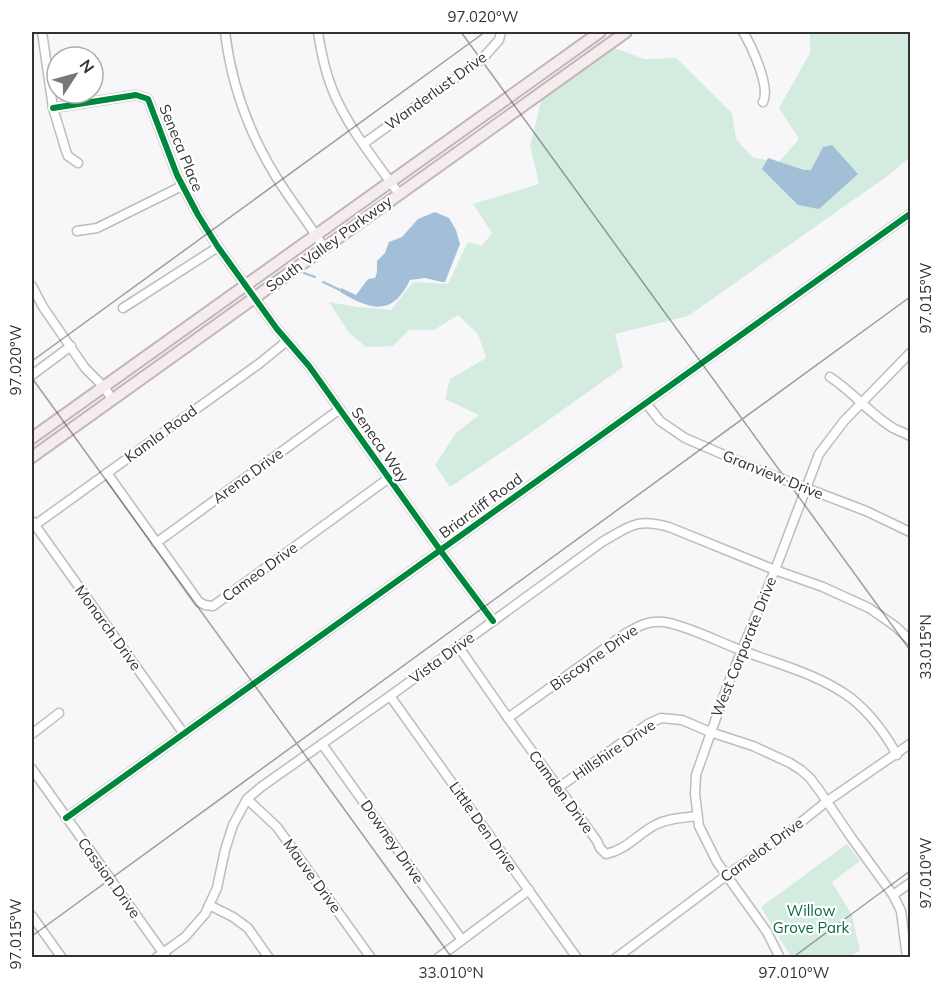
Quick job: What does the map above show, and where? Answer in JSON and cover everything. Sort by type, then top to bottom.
[{"type":"main road","name":"South Valley Parkway","points":[[32,438],[600,32]]},
{"type":"main road","name":"South Valley Parkway","points":[[32,457],[626,32]]},
{"type":"street","points":[[42,32],[53,108],[68,156],[78,164]]},
{"type":"street","points":[[225,32],[238,94],[254,137],[274,173],[324,248]]},
{"type":"street","points":[[318,32],[322,56],[341,108],[363,144],[399,194]]},
{"type":"street","name":"Wanderlust Drive","points":[[363,144],[482,59],[499,40],[501,32]]},
{"type":"street","points":[[743,32],[764,84],[766,97],[763,102]]},
{"type":"street","name":"Seneca Place","points":[[53,108],[136,95],[148,99],[182,186],[218,247],[246,285]]},
{"type":"street","points":[[77,231],[97,228],[182,186]]},
{"type":"street","name":"Briarcliff Road","points":[[66,818],[910,214]]},
{"type":"street","points":[[123,308],[218,247]]},
{"type":"street","name":"Seneca Way","points":[[246,285],[277,329],[309,366],[493,621]]},
{"type":"street","points":[[32,286],[43,307],[85,368],[104,387],[112,399]]},
{"type":"street","name":"Kamla Road","points":[[33,523],[107,473],[287,341]]},
{"type":"street","points":[[32,375],[71,346]]},
{"type":"street","name":"West Corporate Drive","points":[[780,957],[767,932],[717,862],[699,826],[695,794],[696,775],[728,684],[819,454],[844,421],[910,353]]},
{"type":"street","points":[[830,377],[843,385],[861,403],[892,427],[910,436]]},
{"type":"street","name":"Granview Drive","points":[[646,403],[660,421],[685,438],[866,511],[910,532]]},
{"type":"street","name":"Arena Drive","points":[[156,543],[340,409]]},
{"type":"street","name":"Cameo Drive","points":[[107,473],[199,602],[213,606],[389,478]]},
{"type":"street","name":"Monarch Drive","points":[[33,523],[184,734]]},
{"type":"street","name":"Vista Drive","points":[[162,956],[185,937],[205,914],[217,888],[233,825],[247,799],[602,542],[633,524],[653,523],[669,527],[823,587],[869,608],[895,626],[910,640]]},
{"type":"street","name":"Biscayne Drive","points":[[508,718],[626,633],[643,623],[664,622],[814,676],[838,690],[864,710],[889,739],[897,755]]},
{"type":"street","name":"Camden Drive","points":[[458,646],[606,854],[617,852],[662,822],[697,816]]},
{"type":"street","name":"Little Den Drive","points":[[390,696],[577,957]]},
{"type":"street","points":[[32,734],[59,713]]},
{"type":"street","name":"Hillshire Drive","points":[[558,788],[648,724],[662,718],[682,720],[753,746],[790,763],[810,778],[893,895],[901,911],[907,957]]},
{"type":"street","name":"Downey Drive","points":[[322,744],[462,940]]},
{"type":"street","name":"Camelot Drive","points":[[615,957],[785,835],[826,802],[910,744]]},
{"type":"street","name":"Cassion Drive","points":[[32,770],[162,956]]},
{"type":"street","name":"Mauve Drive","points":[[247,799],[277,827],[371,957]]},
{"type":"street","points":[[893,895],[910,883]]},
{"type":"street","points":[[438,957],[529,890]]},
{"type":"street","points":[[209,905],[233,917],[248,928],[269,957]]},
{"type":"street","points":[[32,916],[62,957]]},
{"type":"green space","points":[[810,32],[910,32],[910,157],[889,175],[688,316],[615,334],[623,367],[450,487],[435,465],[456,433],[479,415],[445,399],[450,379],[486,358],[478,334],[458,315],[434,330],[409,330],[393,346],[366,347],[349,333],[329,302],[391,310],[413,282],[448,284],[468,242],[482,246],[492,233],[473,204],[539,184],[530,145],[542,98],[594,60],[615,48],[644,59],[676,58],[732,113],[736,139],[752,157],[778,163],[799,139],[779,108],[810,53]]},
{"type":"green space","name":"Willow Grove Park","points":[[847,844],[860,861],[832,882],[852,915],[860,951],[848,957],[791,957],[761,907]]},
{"type":"water","points":[[832,145],[858,174],[819,209],[798,205],[762,169],[768,158],[804,170],[811,170],[823,147]]},
{"type":"water","points":[[435,212],[449,218],[460,244],[445,282],[425,278],[410,280],[396,300],[380,307],[361,303],[340,292],[341,288],[356,295],[368,279],[375,278],[377,261],[385,253],[389,242],[402,237],[418,219]]},
{"type":"waterway","points":[[304,273],[315,277]]},
{"type":"waterway","points":[[323,282],[340,290]]},
{"type":"cycle path","points":[[53,108],[136,95],[148,99],[177,175],[218,247],[277,329],[309,366],[493,621]]},
{"type":"cycle path","points":[[66,818],[910,214]]}]
